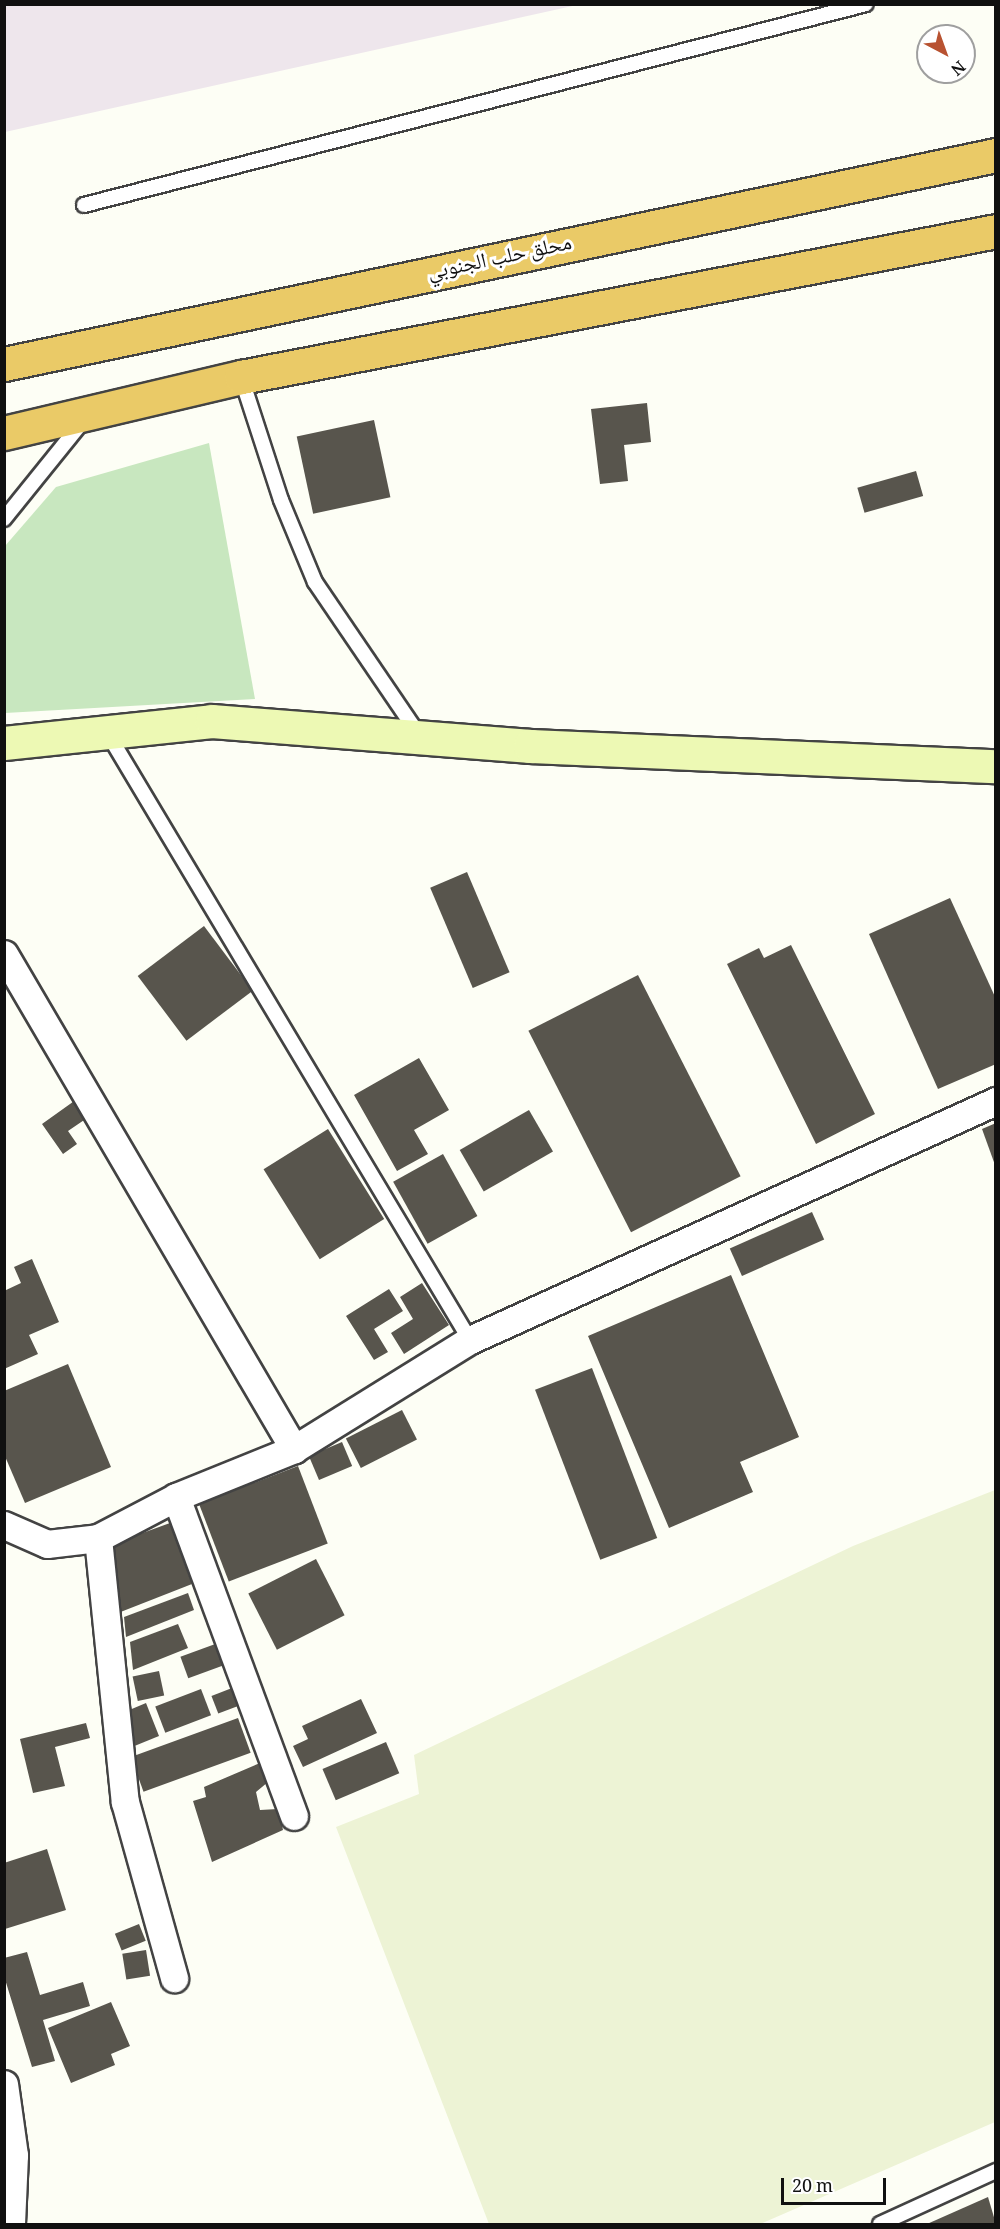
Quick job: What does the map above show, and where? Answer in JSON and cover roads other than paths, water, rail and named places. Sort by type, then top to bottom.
[{"type":"highway","name":"محلق حلب الجنوبي","points":[[4,364],[996,155]]},
{"type":"highway","points":[[4,433],[241,378],[996,231]]},
{"type":"main road","points":[[4,743],[105,729],[212,721],[420,737],[996,766]]},
{"type":"street","points":[[4,954],[294,1449]]},
{"type":"street","points":[[4,1525],[47,1544],[98,1538],[176,1497],[294,1449],[470,1340],[996,1101]]},
{"type":"street","points":[[176,1497],[294,1816]]},
{"type":"street","points":[[98,1538],[125,1802],[174,1978]]},
{"type":"street","points":[[4,2084],[14,2155],[10,2224]]},
{"type":"lane","points":[[84,205],[866,4]]},
{"type":"lane","points":[[241,378],[281,500],[315,582],[420,737]]},
{"type":"lane","points":[[4,519],[91,411]]},
{"type":"lane","points":[[105,729],[470,1340]]},
{"type":"lane","points":[[880,2224],[996,2171]]}]
